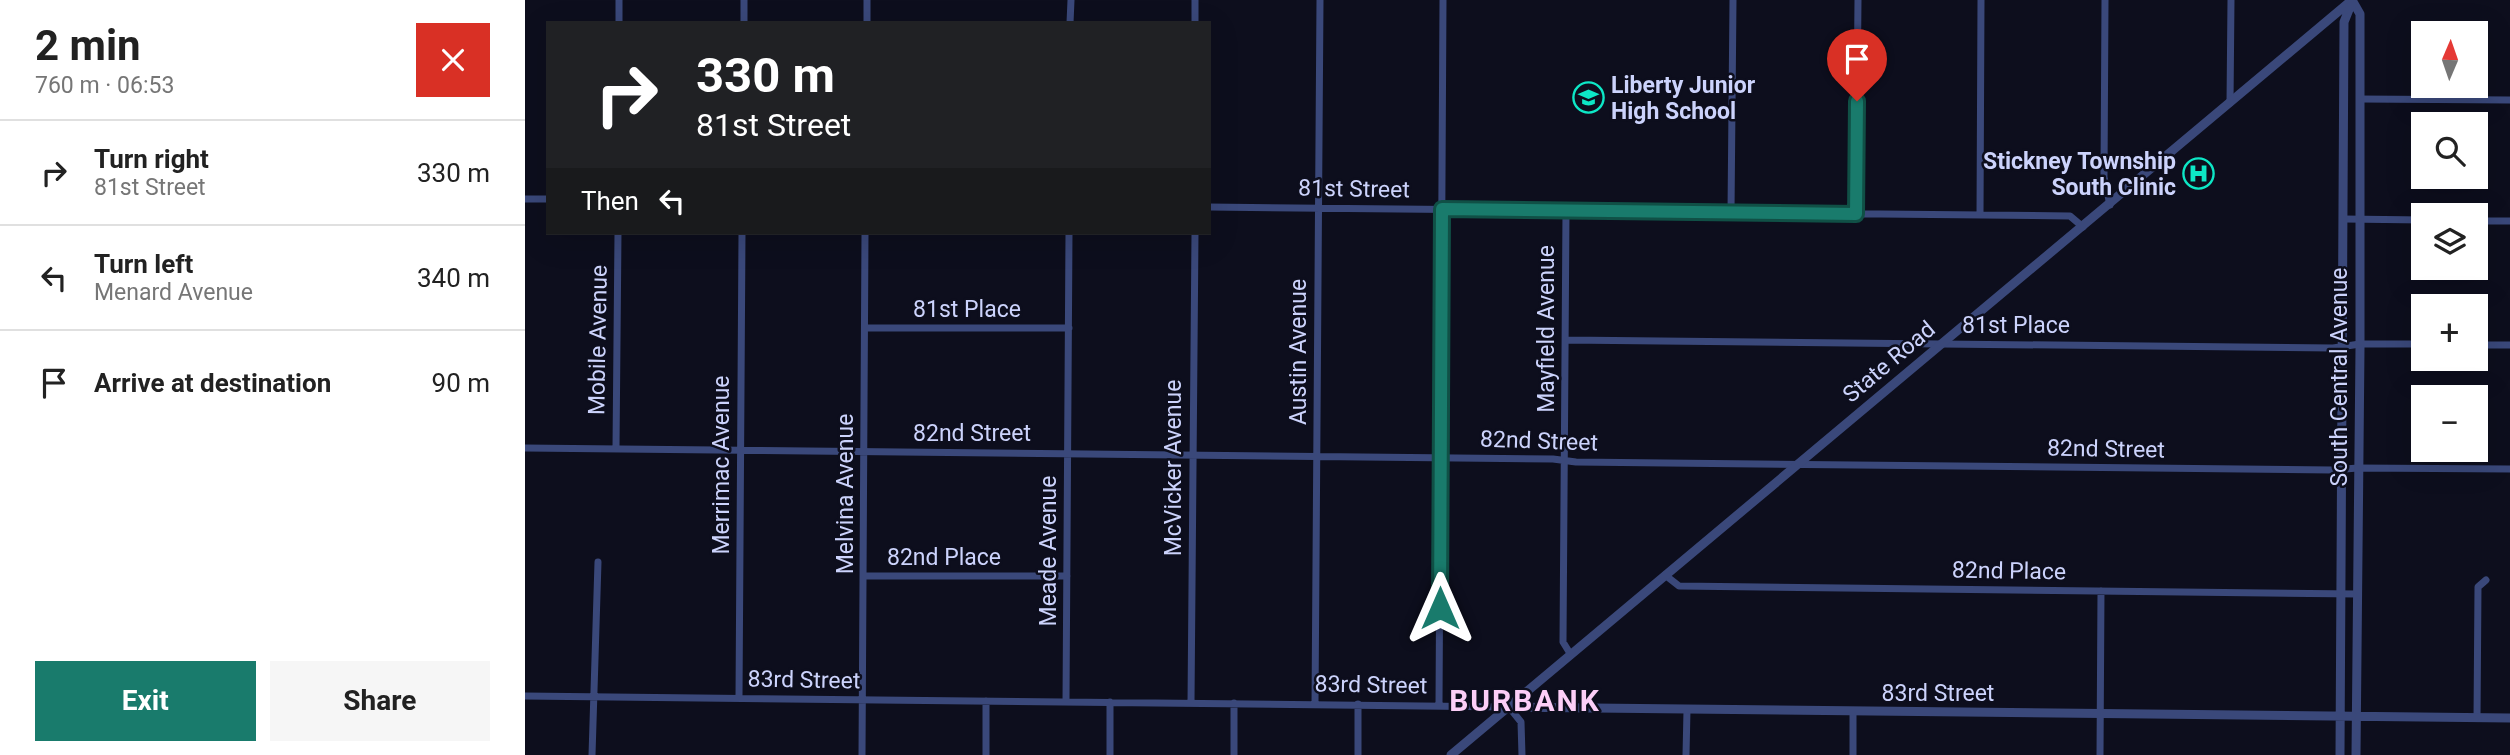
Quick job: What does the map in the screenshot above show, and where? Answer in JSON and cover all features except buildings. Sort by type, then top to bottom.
[{"type":"street","points":[[618,21],[619,0]]},
{"type":"street","points":[[744,0],[744,21]]},
{"type":"street","points":[[867,0],[867,21]]},
{"type":"street","points":[[1070,0],[1070,21]]},
{"type":"street","points":[[1195,0],[1195,21]]},
{"type":"street","name":"Austin Avenue","points":[[1315,704],[1320,0]]},
{"type":"street","points":[[1439,705],[1443,0]]},
{"type":"street","points":[[1731,212],[1733,0]]},
{"type":"street","points":[[1856,214],[1858,0]]},
{"type":"street","points":[[1980,215],[1981,0]]},
{"type":"street","points":[[2105,0],[2104,177],[2110,205]]},
{"type":"street","points":[[2230,103],[2231,0]]},
{"type":"street","name":"State Road","points":[[1451,755],[2352,0]]},
{"type":"street","name":"South Central Avenue","points":[[2352,0],[2360,14],[2360,344],[2355,755]]},
{"type":"street","name":"South Central Avenue","points":[[2340,755],[2344,22],[2352,0]]},
{"type":"street","points":[[2360,99],[2510,100]]},
{"type":"street","points":[[525,199],[546,199]]},
{"type":"street","name":"81st Street","points":[[1211,207],[2070,216],[2083,227]]},
{"type":"street","name":"Mayfield Avenue","points":[[1566,211],[1563,642],[1571,655]]},
{"type":"street","points":[[2344,219],[2411,220]]},
{"type":"street","points":[[2488,221],[2510,221]]},
{"type":"street","name":"Mobile Avenue","points":[[616,448],[618,235]]},
{"type":"street","name":"Merrimac Avenue","points":[[739,698],[742,235]]},
{"type":"street","name":"Melvina Avenue","points":[[862,755],[865,235]]},
{"type":"street","name":"Meade Avenue","points":[[1066,701],[1069,235]]},
{"type":"street","name":"McVicker Avenue","points":[[1191,703],[1195,235]]},
{"type":"street","name":"81st Place","points":[[866,328],[1069,328]]},
{"type":"street","name":"81st Place","points":[[1566,340],[2343,346],[2411,344]]},
{"type":"street","points":[[2488,345],[2510,345]]},
{"type":"street","name":"82nd Street","points":[[525,448],[1440,457],[1796,465],[2510,470]]},
{"type":"street","points":[[591,755],[598,562]]},
{"type":"street","name":"82nd Place","points":[[1665,575],[1679,586],[2357,594]]},
{"type":"street","name":"82nd Place","points":[[863,576],[1067,576]]},
{"type":"street","points":[[2477,718],[2478,587],[2486,580]]},
{"type":"street","points":[[2100,755],[2101,591]]},
{"type":"street","name":"83rd Street","points":[[525,696],[2510,718]]},
{"type":"street","points":[[986,701],[986,755]]},
{"type":"street","points":[[1109,755],[1110,702]]},
{"type":"street","points":[[1234,703],[1234,755]]},
{"type":"street","points":[[1358,704],[1358,755]]},
{"type":"street","points":[[1509,707],[1521,722],[1521,755]]},
{"type":"street","points":[[1686,755],[1687,710]]},
{"type":"street","points":[[1853,712],[1853,755]]},
{"type":"place","name":"Liberty Junior High School","points":[[1588,98]]},
{"type":"place","name":"Stickney Township South Clinic","points":[[2199,174]]},
{"type":"district","name":"BURBANK","points":[[1525,700]]},
{"type":"route","points":[[1440,608],[1442,209],[1856,214],[1857,101]]}]
